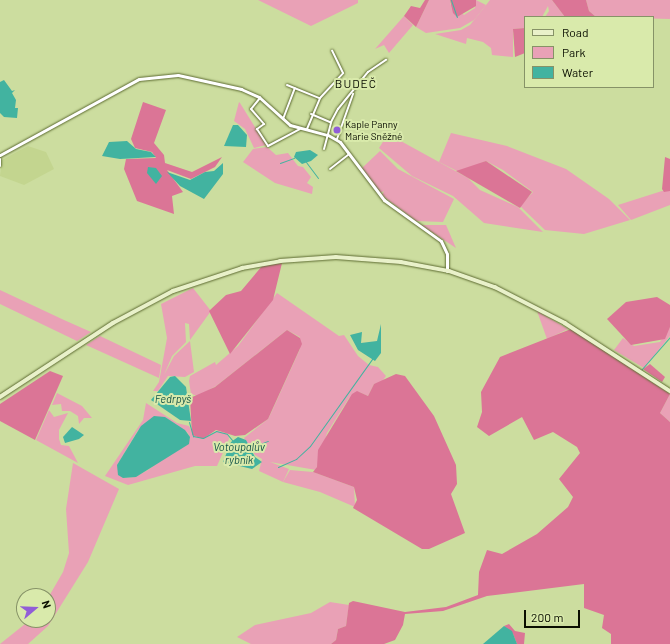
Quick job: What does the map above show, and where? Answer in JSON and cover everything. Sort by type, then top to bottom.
[{"type":"main road","points":[[0,397],[146,304],[225,273],[280,261],[336,257],[401,262],[446,271],[495,287],[539,308],[670,391]]},
{"type":"street","points":[[306,130],[311,114],[320,98],[342,73],[332,50]]},
{"type":"street","points":[[324,149],[331,122],[354,93],[368,72],[386,60]]},
{"type":"street","points":[[0,155],[125,85],[152,76],[189,77],[246,90],[260,98],[283,119],[300,129],[328,135],[337,140],[350,153],[384,200],[441,241],[447,254],[446,271]]},
{"type":"street","points":[[286,84],[320,98]]},
{"type":"street","points":[[283,119],[295,88]]},
{"type":"street","points":[[337,140],[354,93]]},
{"type":"street","points":[[260,98],[251,109],[264,124],[257,129],[268,146],[300,129]]},
{"type":"street","points":[[311,114],[331,122]]},
{"type":"street","points":[[330,169],[350,153]]},
{"type":"street","points":[[0,159],[0,166]]},
{"type":"shaded area","points":[[425,0],[429,0],[416,27],[404,16],[411,6],[420,8]]},
{"type":"shaded area","points":[[450,0],[476,0],[476,6],[457,17],[453,13]]},
{"type":"shaded area","points":[[552,0],[586,0],[589,11],[595,16],[564,16]]},
{"type":"shaded area","points":[[524,28],[524,53],[515,57],[513,29]]},
{"type":"shaded area","points":[[143,102],[166,110],[154,143],[164,155],[165,163],[192,172],[222,157],[215,167],[191,179],[167,170],[183,192],[172,196],[174,214],[137,201],[124,169],[126,159],[156,158],[152,152],[135,148],[131,139]]},
{"type":"shaded area","points":[[28,146],[46,152],[54,169],[24,185],[0,176],[2,160]]},
{"type":"shaded area","points":[[665,157],[670,159],[670,191],[664,192],[662,189]]},
{"type":"shaded area","points":[[486,161],[532,192],[520,208],[456,171]]},
{"type":"shaded area","points":[[282,263],[273,300],[230,354],[209,311],[226,295],[241,291],[262,266]]},
{"type":"shaded area","points":[[657,297],[670,305],[670,327],[665,339],[631,345],[607,319],[626,302]]},
{"type":"shaded area","points":[[571,329],[670,394],[660,413],[670,422],[670,644],[611,644],[611,634],[602,628],[604,615],[584,608],[584,584],[487,596],[443,611],[405,614],[403,625],[395,640],[384,644],[331,644],[336,640],[338,629],[346,626],[349,603],[353,601],[405,612],[446,607],[478,595],[479,572],[487,550],[502,554],[537,534],[568,507],[573,497],[559,479],[580,453],[577,447],[553,432],[534,440],[522,417],[489,436],[477,427],[482,412],[481,392],[500,357]]},
{"type":"shaded area","points":[[287,330],[300,338],[302,344],[268,419],[245,435],[235,436],[216,430],[203,439],[192,435],[190,398],[215,387]]},
{"type":"shaded area","points":[[650,364],[665,377],[662,382],[643,369]]},
{"type":"shaded area","points":[[50,371],[63,376],[35,440],[0,421],[0,404]]},
{"type":"shaded area","points":[[396,374],[405,376],[434,416],[456,465],[457,484],[451,494],[465,533],[429,549],[422,549],[353,508],[357,500],[354,487],[313,472],[317,467],[318,450],[352,394],[357,391],[368,396],[374,384]]},
{"type":"shaded area","points":[[509,624],[515,631],[525,633],[524,644],[517,644],[513,634],[504,626]]},
{"type":"green space","points":[[258,0],[358,0],[358,3],[311,26]]},
{"type":"green space","points":[[429,0],[450,0],[450,4],[464,15],[475,8],[476,0],[486,5],[474,20],[460,28],[426,33],[416,27]]},
{"type":"green space","points":[[490,0],[552,0],[564,16],[546,16],[549,11],[548,6],[543,16],[524,16],[524,28],[513,29],[513,57],[492,55],[491,48],[483,42],[467,38],[466,44],[435,34],[461,30],[470,25]]},
{"type":"green space","points":[[586,0],[670,0],[670,19],[654,19],[654,16],[595,16],[589,11]]},
{"type":"green space","points":[[404,16],[413,25],[389,53],[384,45],[375,49]]},
{"type":"green space","points":[[239,102],[266,145],[254,148],[245,129],[234,121]]},
{"type":"green space","points":[[451,133],[507,146],[566,169],[609,199],[630,220],[584,234],[545,230],[520,206],[533,192],[503,170],[486,161],[459,172],[439,162]]},
{"type":"green space","points":[[388,134],[468,178],[480,190],[518,207],[543,232],[484,223],[453,196],[412,176],[379,148]]},
{"type":"green space","points":[[267,147],[276,155],[288,153],[298,166],[303,167],[311,177],[307,183],[313,187],[312,194],[275,183],[243,162],[253,149]]},
{"type":"green space","points":[[380,151],[398,169],[454,199],[443,222],[416,221],[382,195],[384,191],[380,193],[362,168]]},
{"type":"green space","points":[[662,191],[670,191],[670,205],[631,220],[618,205]]},
{"type":"green space","points":[[421,225],[446,225],[456,248]]},
{"type":"green space","points":[[193,288],[211,311],[190,340],[189,324],[185,323],[186,342],[172,356],[164,375],[174,356],[190,341],[194,372],[185,377],[168,376],[158,391],[153,391],[159,382],[167,338],[161,304]]},
{"type":"green space","points":[[0,290],[91,332],[77,341],[0,304]]},
{"type":"green space","points":[[277,293],[339,336],[344,335],[358,356],[369,365],[378,367],[386,376],[381,383],[374,384],[368,396],[359,392],[349,398],[327,433],[316,470],[270,462],[289,469],[283,482],[259,471],[262,459],[255,455],[244,438],[268,419],[300,349],[300,337],[287,330],[216,386],[198,396],[191,394],[189,381],[190,376],[215,362],[216,365],[238,346]]},
{"type":"green space","points":[[537,311],[568,329],[547,339]]},
{"type":"green space","points":[[670,327],[670,336],[644,368],[614,350],[623,338],[634,346],[660,342]]},
{"type":"green space","points":[[100,336],[161,365],[159,378],[86,345]]},
{"type":"green space","points":[[57,393],[82,406],[92,418],[84,418],[79,424],[78,416],[70,411],[62,411],[61,404],[52,405]]},
{"type":"green space","points":[[670,394],[670,422],[660,413]]},
{"type":"green space","points":[[146,403],[177,423],[189,426],[194,436],[203,439],[218,431],[228,434],[229,439],[217,466],[195,466],[128,485],[105,476],[143,420]],"holes":[[[165,417],[188,433],[190,439],[148,470],[135,477],[123,478],[117,465],[138,430]]]},
{"type":"green space","points":[[49,410],[54,417],[68,413],[59,430],[59,439],[61,445],[69,446],[78,463],[36,440]]},
{"type":"green space","points":[[73,463],[119,489],[88,562],[56,613],[56,588],[54,588],[63,572],[69,553],[66,509]]},
{"type":"green space","points":[[290,470],[313,472],[354,487],[355,507],[320,492],[283,482]]},
{"type":"green space","points":[[330,602],[349,605],[346,626],[338,629],[336,640],[331,644],[251,644],[237,637],[255,625],[311,613]]},
{"type":"green space","points":[[20,628],[46,628],[28,644],[0,644]]},
{"type":"water","points":[[4,80],[12,91],[15,90],[12,93],[16,100],[15,108],[18,108],[17,118],[4,117],[0,113],[0,82]]},
{"type":"water","points":[[233,125],[238,125],[247,135],[246,147],[224,146]]},
{"type":"water","points":[[127,141],[136,149],[151,152],[156,157],[120,159],[102,156],[109,142]]},
{"type":"water","points":[[310,150],[318,155],[311,161],[302,164],[294,157],[296,152]]},
{"type":"water","points":[[223,163],[223,174],[204,199],[180,186],[167,172],[190,180],[205,172],[214,171]]},
{"type":"water","points":[[148,167],[156,168],[162,176],[156,184],[147,173]]},
{"type":"water","points":[[381,324],[381,353],[375,361],[358,350],[350,335],[362,332],[361,343],[377,341]]},
{"type":"water","name":"Fedrpyš","points":[[175,376],[186,387],[191,421],[180,420],[151,400],[170,377]]},
{"type":"water","points":[[154,416],[165,417],[185,430],[190,437],[189,444],[136,477],[123,478],[118,475],[117,465],[141,426]]},
{"type":"water","points":[[72,427],[84,435],[79,439],[65,443],[63,437]]},
{"type":"water","name":"Votoupalův rybník","points":[[238,437],[246,440],[255,457],[262,462],[252,469],[223,462],[231,442]]},
{"type":"water","points":[[504,626],[512,631],[517,644],[483,644]]},
{"type":"waterway","points":[[451,0],[457,17]]},
{"type":"waterway","points":[[280,163],[294,158]]},
{"type":"waterway","points":[[306,162],[318,178]]},
{"type":"waterway","points":[[641,370],[670,337]]},
{"type":"waterway","points":[[278,467],[296,459],[310,446],[372,359]]},
{"type":"waterway","points":[[189,422],[193,436],[203,438],[216,431],[227,434],[232,440]]},
{"type":"waterway","points":[[252,447],[268,441]]},
{"type":"waterway","points":[[335,644],[346,644]]},
{"type":"place","name":"Kaple Panny Marie Sněžné","points":[[337,130]]},
{"type":"district","name":"BUDEČ","points":[[356,84]]}]
